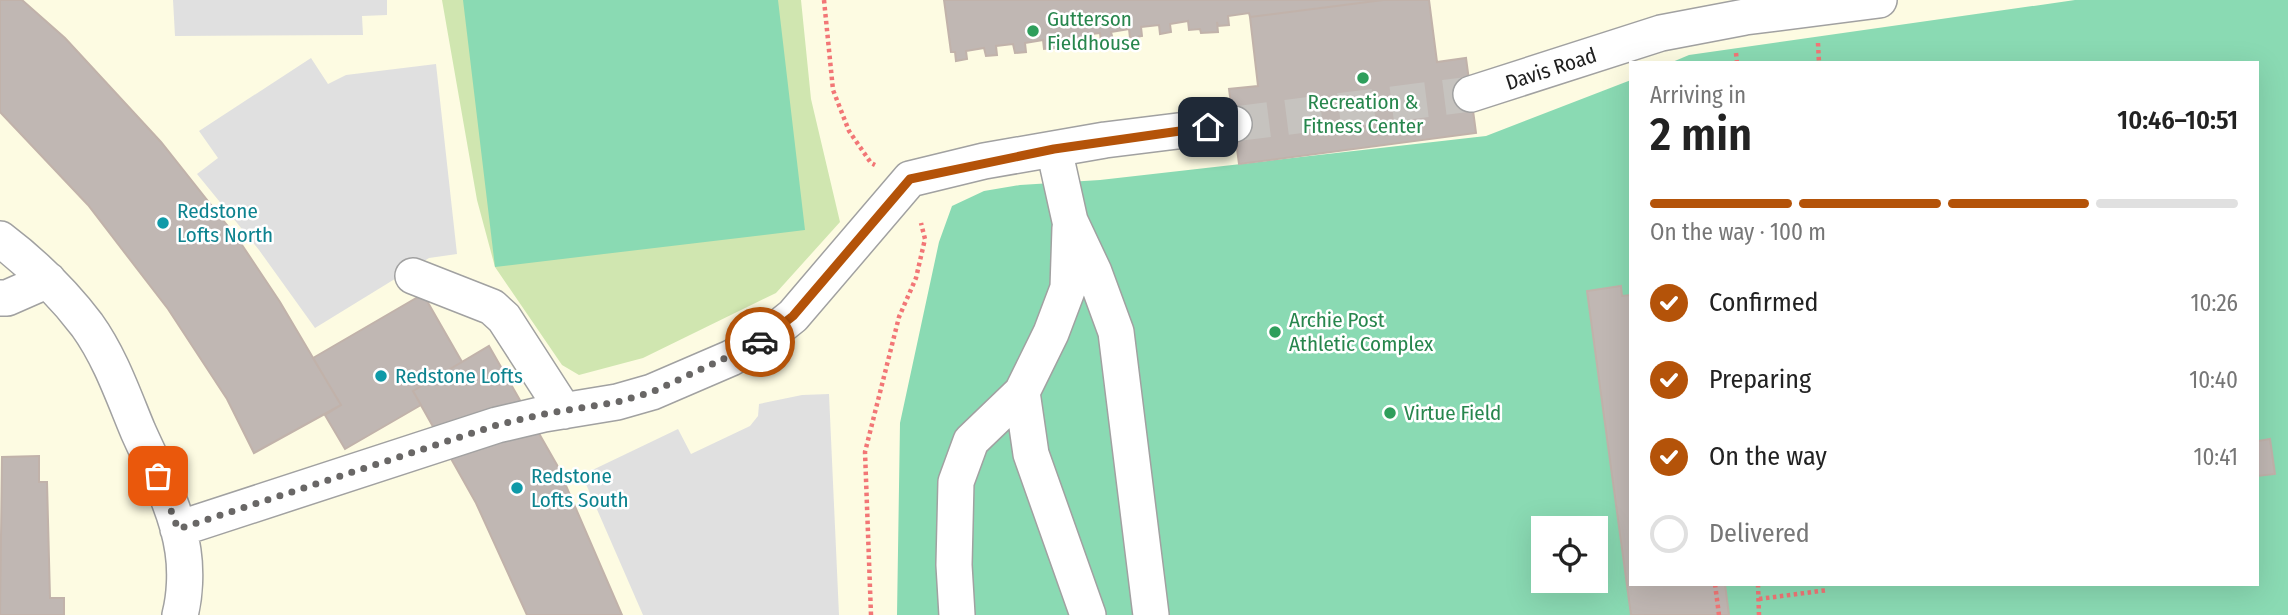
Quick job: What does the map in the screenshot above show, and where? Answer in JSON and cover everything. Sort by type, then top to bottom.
[{"type":"street","name":"Davis Road","points":[[1471,94],[1661,33],[1745,17],[1879,0]]},
{"type":"street","points":[[178,529],[497,425],[617,402],[652,392],[731,358],[763,340],[793,316],[910,179],[1054,149],[1234,124]]},
{"type":"street","points":[[1054,149],[1070,221],[1094,272],[1116,332],[1151,615]]},
{"type":"street","points":[[957,615],[954,565],[956,482],[971,441],[1022,392],[1052,333],[1068,288],[1070,221]]},
{"type":"street","points":[[0,239],[48,280],[88,327],[102,349],[178,529],[183,553],[183,603],[180,615]]},
{"type":"street","points":[[413,276],[492,307],[505,318],[564,411]]},
{"type":"street","points":[[0,298],[48,280]]},
{"type":"street","points":[[1022,392],[1031,454],[1088,615]]},
{"type":"path","points":[[824,0],[833,90],[849,131],[872,163],[910,179],[925,239],[916,278],[899,317],[865,452],[872,615]]},
{"type":"path","points":[[1714,586],[1719,615]]},
{"type":"path","points":[[1758,586],[1759,615]]},
{"type":"path","points":[[1759,598],[1828,590]]},
{"type":"shaded area","points":[[0,0],[2288,0],[2288,615],[0,615]]},
{"type":"shaded area","points":[[173,0],[387,0],[387,15],[362,16],[363,35],[175,36]]},
{"type":"shaded area","points":[[311,58],[328,84],[346,75],[436,64],[457,254],[429,258],[315,328],[259,250],[197,174],[218,158],[199,131]]},
{"type":"shaded area","points":[[829,394],[839,615],[643,615],[582,475],[678,429],[691,454],[750,426],[758,416],[759,404],[802,395]]},
{"type":"green space","points":[[442,0],[801,0],[811,99],[840,222],[776,293],[643,358],[579,375],[562,365],[495,267],[477,200]]},
{"type":"green space","points":[[463,0],[778,0],[805,230],[495,267]]},
{"type":"green space","name":"Archie Post Athletic Complex","points":[[2075,0],[2288,0],[2288,615],[897,615],[900,423],[939,242],[952,206],[984,191],[1020,185],[1100,180],[1486,136],[1629,81],[1629,586],[2259,586],[2259,61],[1675,61],[1689,55]]},
{"type":"building","name":"Redstone Lofts North","points":[[0,0],[22,0],[65,38],[161,142],[238,239],[280,302],[341,405],[254,453],[227,399],[168,309],[88,205],[0,112]]},
{"type":"building","name":"Gutterson Fieldhouse","points":[[944,0],[1383,0],[1250,17],[1249,13],[1228,16],[1229,25],[1218,26],[1217,22],[1218,32],[1201,33],[1200,29],[1189,30],[1188,21],[1170,24],[1171,32],[1160,34],[1159,25],[1141,27],[1142,36],[1130,38],[1129,29],[1111,32],[1113,40],[1101,42],[1100,33],[1083,35],[1084,44],[1072,45],[1071,37],[1054,39],[1055,48],[1044,49],[1043,40],[1025,43],[1026,52],[1015,53],[1013,44],[996,46],[997,55],[986,56],[984,48],[966,51],[967,59],[956,61],[955,52],[951,52]]},
{"type":"building","name":"Recreation & Fitness Center","points":[[1383,0],[1429,0],[1437,62],[1466,58],[1476,133],[1239,164],[1229,89],[1258,86],[1250,17]]},
{"type":"building","points":[[1621,286],[1622,296],[1629,295],[1629,586],[1725,586],[1729,615],[1631,615],[1587,291]]},
{"type":"building","name":"Redstone Lofts","points":[[423,294],[462,362],[413,391],[421,405],[345,449],[325,415],[341,405],[313,358]]},
{"type":"building","name":"Redstone Lofts South","points":[[489,346],[557,465],[622,615],[527,615],[476,503],[413,391]]},
{"type":"building","points":[[2270,439],[2275,474],[2259,476],[2259,441]]},
{"type":"building","points":[[39,456],[39,482],[47,482],[50,598],[64,598],[64,615],[0,615],[2,457]]},
{"type":"tunnel","points":[[1234,124],[1471,94]]},
{"type":"way so far","points":[[158,476],[178,529],[497,425],[617,402],[652,392],[731,358],[760,342]]},
{"type":"place","name":"Gutterson Fieldhouse","points":[[1033,31]]},
{"type":"place","name":"Recreation & Fitness Center","points":[[1363,78]]},
{"type":"place","name":"Redstone Lofts North","points":[[163,223]]},
{"type":"place","name":"Archie Post Athletic Complex","points":[[1275,332]]},
{"type":"place","name":"Redstone Lofts","points":[[381,376]]},
{"type":"place","name":"Virtue Field","points":[[1390,413]]},
{"type":"place","name":"Redstone Lofts South","points":[[517,488]]},
{"type":"route","points":[[760,342],[793,316],[910,179],[984,162],[1105,140],[1208,127]]}]
